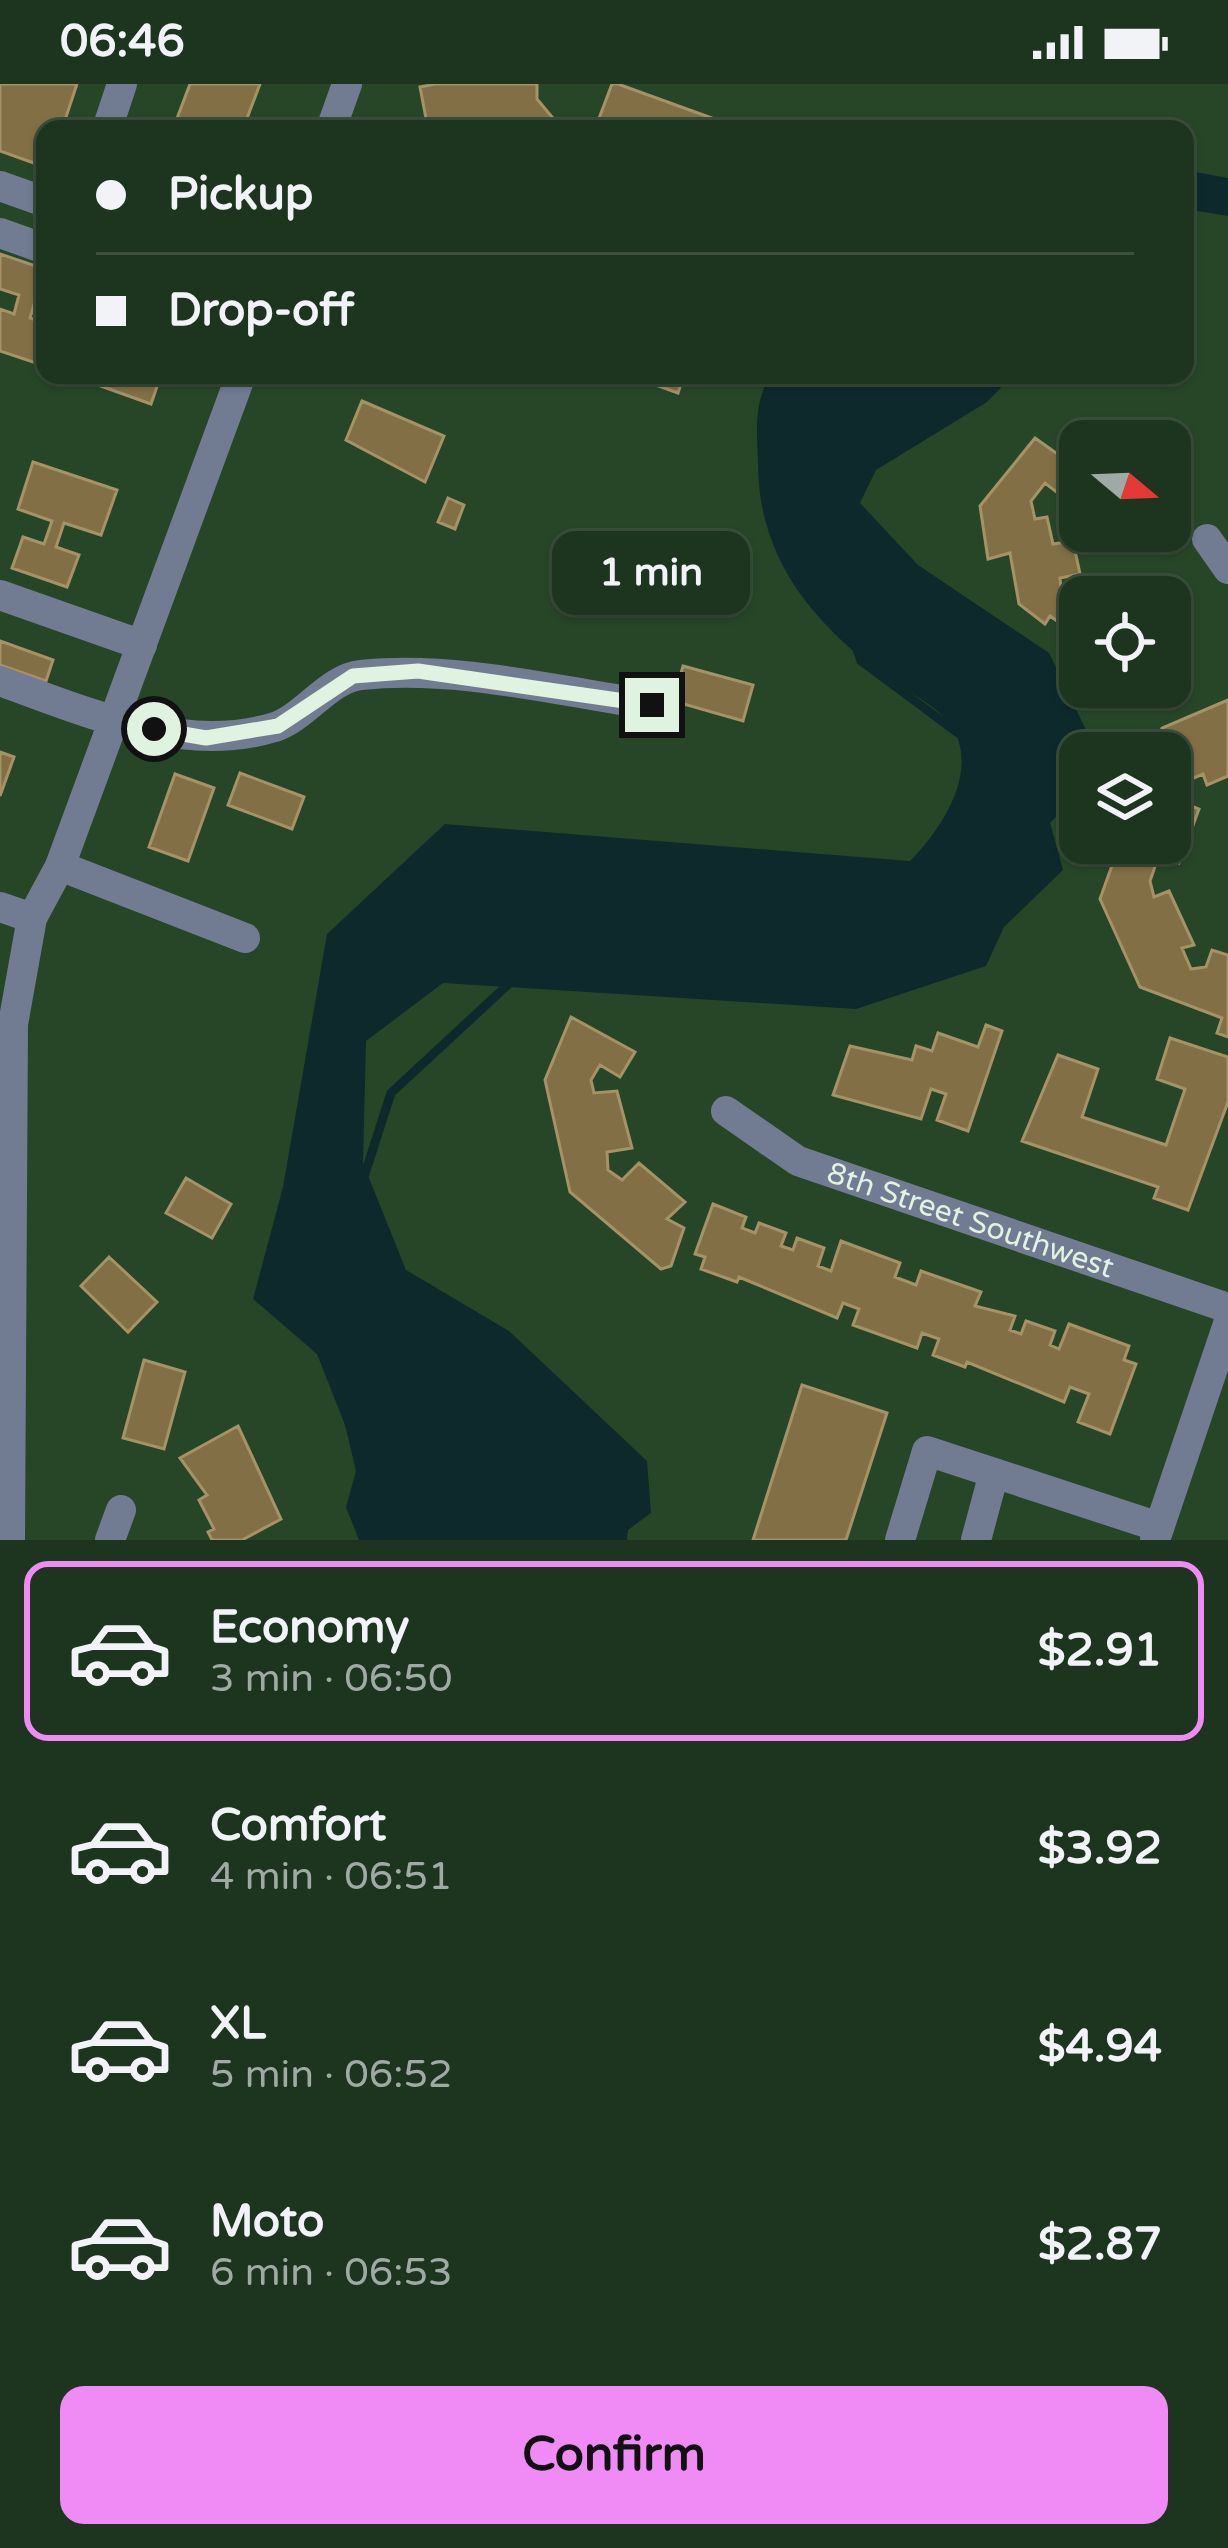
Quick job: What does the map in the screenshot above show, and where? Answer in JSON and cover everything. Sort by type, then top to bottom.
[{"type":"street","points":[[109,120],[122,84]]},
{"type":"street","points":[[334,120],[347,84]]},
{"type":"street","points":[[0,186],[36,199]]},
{"type":"street","points":[[0,233],[36,246]]},
{"type":"street","points":[[10,1540],[6,1367],[14,1024],[32,918],[60,866],[238,384]]},
{"type":"street","points":[[1207,538],[1228,568]]},
{"type":"street","points":[[0,596],[142,645]]},
{"type":"street","points":[[0,681],[114,721],[206,738],[278,726],[353,676],[418,671],[652,705]]},
{"type":"street","points":[[60,866],[245,938]]},
{"type":"street","points":[[0,907],[32,918]]},
{"type":"street","name":"8th Street Southwest","points":[[726,1112],[798,1161],[1228,1308]]},
{"type":"street","points":[[900,1540],[928,1451],[1157,1534],[1228,1324]]},
{"type":"street","points":[[976,1540],[994,1473]]},
{"type":"street","points":[[110,1540],[121,1510]]},
{"type":"water","points":[[1194,172],[1228,178],[1228,216],[1194,210]]},
{"type":"water","points":[[766,384],[1004,384],[987,402],[876,470],[860,503],[918,565],[1049,653],[1059,674],[1059,708],[1075,708],[1087,732],[1059,732],[1059,814],[1050,823],[1063,870],[1004,927],[986,966],[856,1009],[443,983],[366,1041],[363,1163],[406,1270],[509,1331],[647,1461],[651,1513],[628,1530],[627,1540],[359,1540],[346,1507],[356,1471],[345,1425],[317,1354],[253,1299],[283,1187],[327,934],[445,824],[910,861],[934,833],[954,797],[962,759],[949,723],[832,631],[793,583],[778,556],[760,497],[759,407]]},
{"type":"building","points":[[0,84],[77,84],[65,120],[36,120],[36,164],[0,151]]},
{"type":"building","points":[[190,84],[260,84],[246,120],[176,120]]},
{"type":"building","points":[[537,84],[537,99],[554,120],[426,120],[420,87]]},
{"type":"building","points":[[612,84],[618,84],[717,120],[598,120]]},
{"type":"building","points":[[0,254],[36,266],[36,301],[30,318],[36,320],[36,363],[0,351],[0,309],[14,314],[19,295],[0,289]]},
{"type":"building","points":[[95,384],[158,384],[151,404]]},
{"type":"building","points":[[653,384],[681,384],[678,393]]},
{"type":"building","points":[[362,401],[444,436],[425,482],[346,440]]},
{"type":"building","points":[[1035,438],[1059,455],[1059,494],[1045,483],[1031,501],[1035,519],[1047,517],[1059,552],[1075,552],[1080,574],[1059,576],[1059,622],[1050,616],[1045,624],[1019,604],[1010,553],[988,559],[980,506]]},
{"type":"building","points":[[33,462],[117,490],[101,535],[64,523],[56,547],[79,555],[67,587],[12,568],[23,537],[44,544],[52,521],[18,509]]},
{"type":"building","points":[[448,498],[464,505],[455,529],[438,522]]},
{"type":"building","points":[[0,641],[53,660],[46,681],[0,665]]},
{"type":"building","points":[[683,666],[753,685],[743,721],[673,701]]},
{"type":"building","points":[[1228,700],[1228,776],[1207,785],[1203,774],[1191,779],[1191,732],[1161,732]]},
{"type":"building","points":[[0,752],[14,757],[0,796]]},
{"type":"building","points":[[240,773],[304,797],[292,829],[228,805]]},
{"type":"building","points":[[175,774],[214,788],[188,861],[149,847]]},
{"type":"building","points":[[1191,806],[1199,809],[1191,831]]},
{"type":"building","points":[[1112,864],[1156,864],[1150,881],[1154,897],[1169,891],[1194,945],[1182,948],[1191,969],[1206,967],[1212,950],[1228,955],[1228,1037],[1217,1033],[1222,1018],[1140,987],[1100,899]]},
{"type":"building","points":[[571,1017],[635,1052],[620,1077],[600,1065],[591,1080],[594,1093],[617,1091],[632,1148],[607,1152],[608,1170],[622,1180],[639,1163],[685,1202],[667,1219],[684,1228],[671,1266],[661,1269],[570,1192],[545,1080]]},
{"type":"building","points":[[986,1025],[1002,1031],[968,1131],[937,1120],[946,1094],[931,1089],[921,1119],[833,1095],[850,1046],[912,1060],[916,1046],[932,1051],[938,1033],[978,1047]]},
{"type":"building","points":[[1170,1038],[1228,1057],[1228,1102],[1188,1210],[1154,1198],[1158,1187],[1022,1141],[1058,1055],[1098,1069],[1082,1117],[1166,1145],[1185,1089],[1157,1079]]},
{"type":"building","points":[[186,1178],[231,1204],[212,1238],[166,1213]]},
{"type":"building","points":[[713,1204],[746,1217],[742,1228],[755,1233],[759,1223],[786,1233],[781,1246],[793,1250],[797,1238],[824,1248],[818,1266],[831,1271],[841,1241],[900,1263],[895,1277],[916,1285],[921,1271],[981,1292],[975,1306],[1015,1316],[1010,1330],[1021,1334],[1026,1321],[1055,1331],[1050,1345],[1059,1349],[1069,1324],[1129,1346],[1124,1360],[1136,1364],[1110,1434],[1078,1422],[1089,1394],[1070,1387],[1064,1402],[967,1362],[965,1367],[933,1355],[939,1339],[922,1333],[917,1348],[853,1325],[859,1309],[843,1303],[837,1318],[739,1277],[737,1282],[701,1269],[705,1257],[695,1254]]},
{"type":"building","points":[[109,1257],[157,1302],[128,1332],[81,1286]]},
{"type":"building","points":[[144,1360],[185,1372],[164,1449],[123,1438]]},
{"type":"building","points":[[802,1385],[887,1413],[846,1540],[753,1540]]},
{"type":"building","points":[[238,1426],[281,1519],[242,1540],[212,1540],[208,1532],[214,1529],[199,1500],[207,1495],[180,1458]]},
{"type":"waterway","points":[[855,644],[861,661],[958,733]]},
{"type":"waterway","points":[[363,1180],[391,1093],[514,979]]},
{"type":"route","points":[[154,729],[206,738],[278,726],[353,676],[418,671],[652,705]]}]
